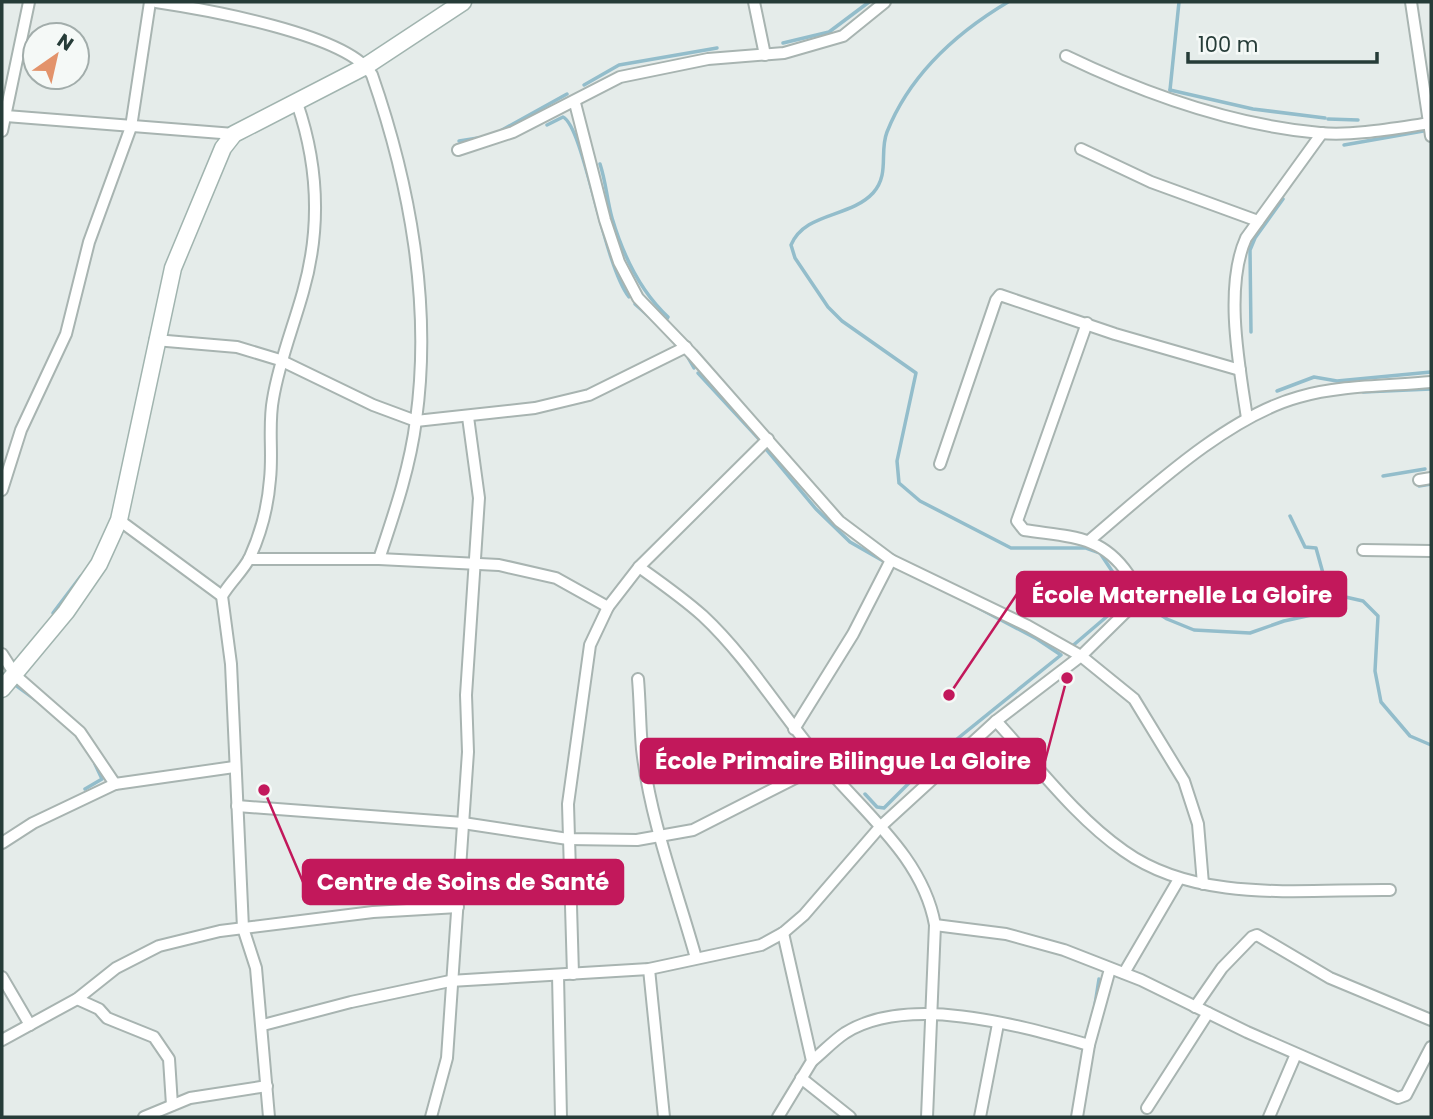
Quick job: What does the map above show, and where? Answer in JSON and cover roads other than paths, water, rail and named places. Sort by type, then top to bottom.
[{"type":"main road","points":[[2,689],[16,676],[99,564],[120,520],[155,340],[173,268],[186,230],[223,148],[234,134],[366,66],[463,2]]},
{"type":"street","points":[[2,131],[29,2]]},
{"type":"street","points":[[2,491],[21,430],[66,334],[89,242],[131,127],[150,2]]},
{"type":"street","points":[[156,2],[214,7],[322,43],[366,66],[379,97],[408,200],[420,320],[421,365],[416,421],[397,506],[379,559]]},
{"type":"street","points":[[754,2],[765,55]]},
{"type":"street","points":[[458,150],[513,132],[575,103],[620,77],[708,59],[765,55],[808,48],[843,36],[885,2]]},
{"type":"street","points":[[1411,2],[1431,136]]},
{"type":"street","points":[[1066,56],[1118,81],[1174,101],[1239,119],[1322,133],[1430,123]]},
{"type":"street","points":[[269,1117],[256,968],[243,928],[231,664],[222,596],[249,559],[264,515],[270,481],[272,404],[281,360],[304,290],[314,237],[314,175],[307,134],[297,103]]},
{"type":"street","points":[[575,103],[604,220],[619,262],[638,298],[686,347],[839,521],[891,560],[1028,626],[1081,656],[1134,699],[1184,780],[1198,824],[1203,884]]},
{"type":"street","points":[[6,116],[234,134]]},
{"type":"street","points":[[1247,418],[1240,370],[1237,268],[1243,244],[1322,133]]},
{"type":"street","points":[[1081,149],[1151,182],[1258,221]]},
{"type":"street","points":[[940,464],[1000,295],[1240,370]]},
{"type":"street","points":[[263,1025],[351,1002],[450,981],[649,969],[761,945],[783,933],[804,915],[880,827],[996,721],[1081,656],[1139,599],[1135,585],[1117,559],[1090,540],[1024,530],[1017,521],[1087,323]]},
{"type":"street","points":[[155,340],[237,347],[281,360],[373,405],[416,421],[558,404],[589,396],[686,347]]},
{"type":"street","points":[[1090,540],[1247,418],[1301,396],[1431,382]]},
{"type":"street","points":[[430,1117],[447,1058],[450,981],[458,907],[468,752],[466,695],[477,564],[479,498],[467,417]]},
{"type":"street","points":[[573,974],[568,804],[590,645],[608,607],[639,566],[768,439]]},
{"type":"street","points":[[120,520],[222,596]]},
{"type":"street","points":[[1363,550],[1431,551]]},
{"type":"street","points":[[249,559],[379,559],[527,569],[556,578],[608,607]]},
{"type":"street","points":[[794,729],[853,634],[891,560]]},
{"type":"street","points":[[639,566],[703,616],[731,646],[822,764],[916,870],[931,903],[935,925],[927,1117]]},
{"type":"street","points":[[2,654],[16,676],[80,732],[115,784]]},
{"type":"street","points":[[638,679],[642,751],[661,838],[696,958]]},
{"type":"street","points":[[996,721],[1100,833],[1126,853],[1179,879],[1231,888],[1390,890]]},
{"type":"street","points":[[237,806],[463,823],[568,839],[661,838],[693,830],[822,764]]},
{"type":"street","points":[[2,844],[33,823],[115,784],[234,767]]},
{"type":"street","points":[[1124,973],[1179,879]]},
{"type":"street","points":[[2,1040],[77,999],[116,968],[159,946],[243,928],[373,912],[458,907]]},
{"type":"street","points":[[935,925],[1006,934],[1064,950],[1124,973],[1296,1054],[1398,1098],[1406,1094],[1431,1047]]},
{"type":"street","points":[[783,933],[812,1061]]},
{"type":"street","points":[[1195,1007],[1222,968],[1257,935],[1330,978],[1431,1020]]},
{"type":"street","points":[[649,969],[664,1117]]},
{"type":"street","points":[[1077,1117],[1089,1045],[1110,969]]},
{"type":"street","points":[[558,975],[561,1117]]},
{"type":"street","points":[[2,977],[30,1024]]},
{"type":"street","points":[[77,999],[99,1009],[107,1018],[154,1037],[169,1059],[172,1105]]},
{"type":"street","points":[[1147,1108],[1208,1013]]},
{"type":"street","points":[[778,1117],[812,1061],[845,1033],[888,1017],[930,1015],[998,1024],[1089,1045]]},
{"type":"street","points":[[980,1117],[998,1024]]},
{"type":"street","points":[[1269,1117],[1296,1054]]},
{"type":"street","points":[[802,1078],[850,1117]]},
{"type":"street","points":[[144,1117],[190,1098],[267,1086]]},
{"type":"waterway","points":[[783,43],[829,32],[869,2]]},
{"type":"waterway","points":[[1008,2],[953,41],[908,92],[887,132],[883,171],[873,193],[852,207],[806,226],[791,245],[795,258],[828,307],[842,321],[916,373],[897,461],[899,483],[920,501],[1011,548],[1086,548],[1100,553],[1126,592],[1167,619],[1194,630],[1250,633],[1284,621],[1325,612],[1341,596]]},
{"type":"waterway","points":[[1170,90],[1179,2]]},
{"type":"waterway","points":[[584,85],[619,65],[717,48]]},
{"type":"waterway","points":[[1170,90],[1253,109],[1325,118]]},
{"type":"waterway","points":[[502,130],[567,94]]},
{"type":"waterway","points":[[547,125],[563,117],[571,126],[611,256],[629,297]]},
{"type":"waterway","points":[[1328,119],[1358,120]]},
{"type":"waterway","points":[[1344,145],[1429,130]]},
{"type":"waterway","points":[[459,141],[478,138]]},
{"type":"waterway","points":[[600,164],[621,245],[641,284],[668,317],[666,320]]},
{"type":"waterway","points":[[1251,332],[1250,250],[1255,238],[1283,199]]},
{"type":"waterway","points":[[635,304],[654,321]]},
{"type":"waterway","points":[[686,354],[694,368]]},
{"type":"waterway","points":[[1277,391],[1314,377],[1337,381],[1431,372]]},
{"type":"waterway","points":[[698,373],[759,439]]},
{"type":"waterway","points":[[1363,392],[1431,389]]},
{"type":"waterway","points":[[765,448],[816,509],[850,542],[885,562]]},
{"type":"waterway","points":[[1383,476],[1425,469]]},
{"type":"waterway","points":[[1419,486],[1431,484]]},
{"type":"waterway","points":[[1290,516],[1305,547],[1316,548],[1326,584],[1341,596],[1363,601],[1378,616],[1375,671],[1381,702],[1410,736],[1431,745]]},
{"type":"waterway","points":[[53,613],[81,576]]},
{"type":"waterway","points":[[1070,648],[1125,601]]},
{"type":"waterway","points":[[865,794],[877,807],[884,808],[936,756],[1061,655],[971,604]]},
{"type":"waterway","points":[[14,684],[36,700]]},
{"type":"waterway","points":[[85,789],[102,779],[95,764]]},
{"type":"waterway","points":[[1094,1011],[1099,979]]},
{"type":"place","name":"École Primaire Bilingue La Gloire","points":[[1067,678]]},
{"type":"place","name":"École Maternelle La Gloire","points":[[949,695]]},
{"type":"place","name":"Centre de Soins de Santé","points":[[264,790]]}]
